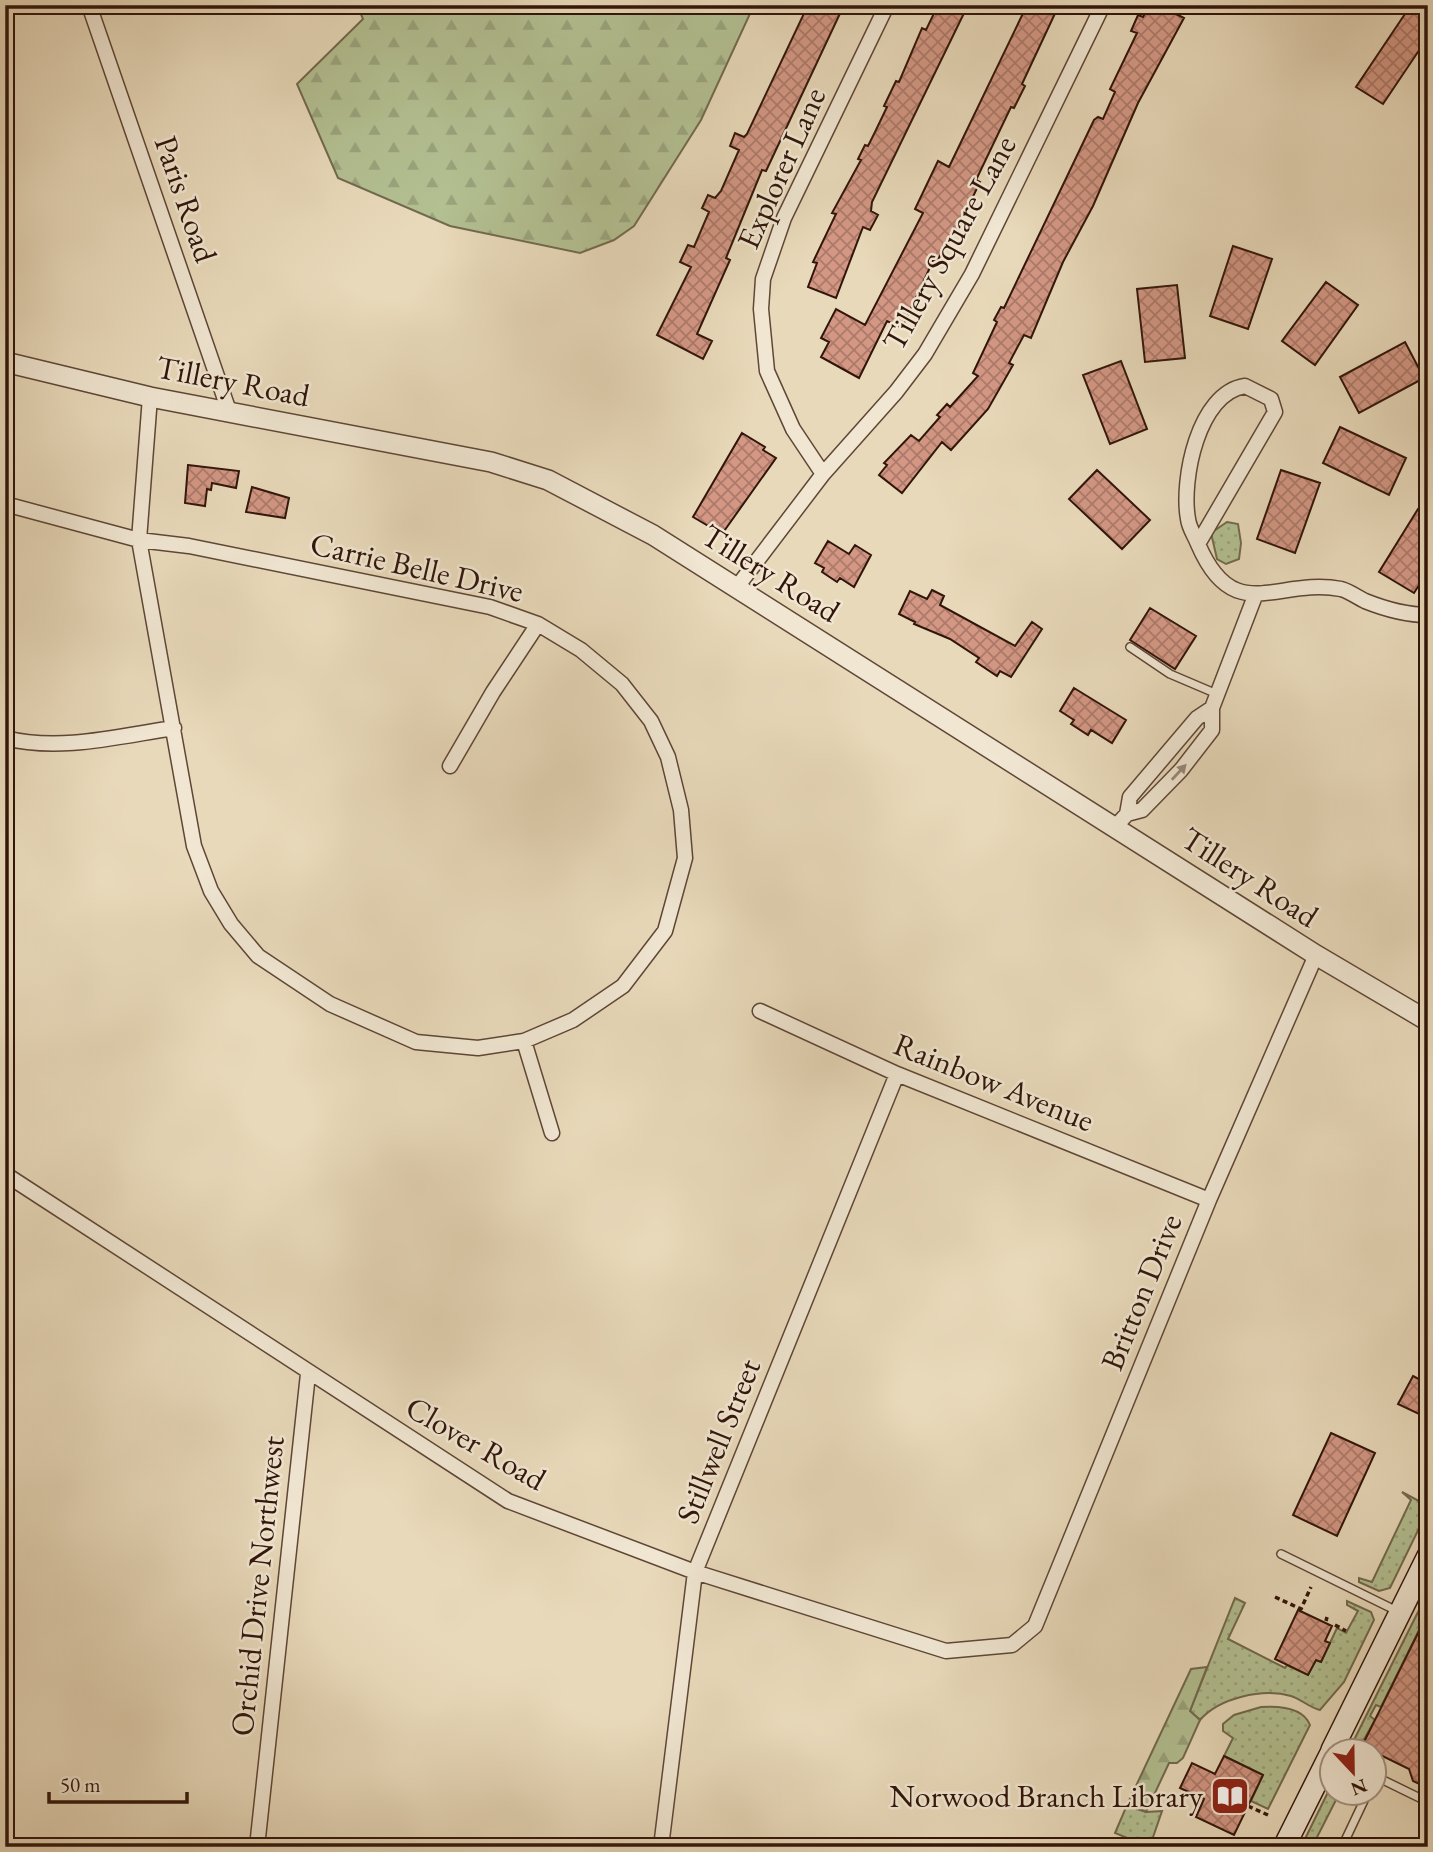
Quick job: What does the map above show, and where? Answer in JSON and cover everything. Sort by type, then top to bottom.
[{"type":"main road","points":[[1339,1736],[1428,1556]]},
{"type":"main road","points":[[1284,1847],[1318,1779]]},
{"type":"street","name":"Paris Road","points":[[89,5],[229,411]]},
{"type":"street","name":"Explorer Lane","points":[[823,474],[793,429],[767,371],[761,309],[763,279],[784,218],[887,5]]},
{"type":"street","name":"Tillery Square Lane","points":[[737,587],[823,474],[905,380],[942,327],[972,274],[1103,5]]},
{"type":"street","name":"Tillery Road","points":[[5,362],[150,397],[491,462],[548,480],[642,528],[1121,820],[1316,955],[1428,1021]]},
{"type":"street","points":[[1198,544],[1275,412],[1271,399],[1245,386],[1224,396],[1196,440],[1188,471],[1188,522],[1209,569],[1221,583],[1255,596],[1323,587],[1345,590],[1363,600],[1409,615],[1428,615]]},
{"type":"street","name":"Carrie Belle Drive","points":[[139,540],[189,546],[490,607],[538,625],[581,650],[622,684],[651,721],[668,757],[681,810],[685,858],[665,931],[623,986],[573,1020],[524,1041],[478,1048],[416,1042],[330,1004],[258,956],[232,924],[211,891],[194,846],[139,540],[150,397]]},
{"type":"street","points":[[5,504],[139,540]]},
{"type":"street","points":[[1121,820],[1142,810],[1201,747],[1212,730],[1215,701],[1255,596]]},
{"type":"street","points":[[450,766],[492,692],[538,625]]},
{"type":"street","points":[[1121,820],[1130,797],[1197,718],[1215,701]]},
{"type":"street","points":[[5,738],[27,744],[81,742],[174,728]]},
{"type":"street","name":"Britton Drive","points":[[1012,1645],[1035,1626],[1209,1200],[1316,955]]},
{"type":"street","name":"Rainbow Avenue","points":[[760,1011],[897,1074],[1209,1200]]},
{"type":"street","points":[[524,1041],[552,1133]]},
{"type":"street","name":"Stillwell Street","points":[[661,1847],[695,1572],[897,1074]]},
{"type":"street","name":"Clover Road","points":[[5,1174],[308,1374],[508,1501],[695,1572],[946,1651],[1012,1645]]},
{"type":"street","name":"Orchid Drive Northwest","points":[[257,1847],[308,1374]]},
{"type":"lane","points":[[1130,647],[1215,701]]},
{"type":"lane","points":[[1281,1554],[1400,1613]]},
{"type":"lane","points":[[1388,1782],[1428,1802]]},
{"type":"lane","points":[[1342,1847],[1362,1806]]},
{"type":"path","points":[[1275,1597],[1301,1609],[1311,1587]]},
{"type":"path","points":[[1335,1625],[1346,1631]]},
{"type":"path","points":[[1248,1806],[1268,1815]]},
{"type":"green space","points":[[357,5],[754,5],[701,120],[634,226],[614,240],[580,253],[450,226],[338,178],[297,84],[363,19]]},
{"type":"green space","points":[[1227,522],[1238,524],[1241,543],[1239,559],[1226,564],[1217,559],[1211,533]]},
{"type":"green space","points":[[1402,1492],[1419,1501],[1426,1514],[1390,1588],[1379,1591],[1359,1582],[1359,1578],[1372,1582],[1411,1500]]},
{"type":"green space","points":[[1428,1592],[1428,1612],[1381,1707],[1376,1705],[1370,1716],[1375,1720],[1366,1736],[1356,1736]]},
{"type":"green space","points":[[1235,1598],[1245,1603],[1228,1639],[1285,1668],[1287,1665],[1308,1675],[1316,1660],[1321,1662],[1337,1628],[1346,1633],[1358,1611],[1347,1605],[1347,1601],[1371,1612],[1374,1620],[1344,1682],[1320,1710],[1291,1696],[1254,1694],[1218,1706],[1200,1720],[1190,1711]]},
{"type":"green space","points":[[1207,1667],[1190,1711],[1200,1720],[1183,1758],[1177,1763],[1169,1763],[1146,1812],[1127,1805],[1191,1669]]},
{"type":"green space","points":[[1261,1707],[1296,1711],[1307,1719],[1310,1725],[1268,1809],[1251,1801],[1263,1775],[1224,1756],[1233,1738],[1223,1731],[1223,1724],[1234,1715]]},
{"type":"green space","points":[[1127,1805],[1146,1812],[1162,1811],[1151,1843],[1157,1847],[1149,1847],[1115,1833]]},
{"type":"green space","points":[[1321,1806],[1333,1806],[1312,1847],[1301,1847]]},
{"type":"building","points":[[808,5],[844,5],[766,171],[762,170],[726,258],[730,260],[697,334],[712,341],[703,359],[657,335],[691,267],[680,262],[688,245],[694,247],[709,212],[702,208],[708,195],[715,198],[721,191],[739,150],[730,146],[735,133],[744,137],[747,134]]},
{"type":"building","points":[[938,5],[968,5],[872,202],[871,211],[878,215],[870,230],[863,227],[836,298],[808,287],[817,263],[813,262],[836,214],[832,213],[861,160],[858,159],[865,145],[868,146],[875,132],[887,107],[884,106],[896,81],[899,82],[922,28],[926,30]]},
{"type":"building","points":[[1027,5],[1059,5],[1022,84],[1025,86],[1014,108],[1011,107],[976,180],[980,182],[957,230],[954,228],[937,262],[933,261],[902,328],[887,321],[859,378],[821,357],[829,342],[821,338],[836,309],[865,325],[923,213],[915,209],[938,161],[949,167]]},
{"type":"building","points":[[1150,5],[1158,5],[1184,18],[1138,103],[1093,206],[1063,262],[1031,338],[1024,335],[1009,363],[1013,365],[988,409],[951,450],[942,442],[902,493],[879,475],[887,465],[884,463],[911,435],[919,441],[940,417],[937,415],[947,404],[950,407],[978,376],[973,373],[997,322],[994,320],[1001,307],[1004,308],[1094,120],[1098,117],[1103,119],[1115,92],[1110,89],[1137,33],[1131,31],[1138,15],[1143,17]]},
{"type":"building","points":[[1411,5],[1428,5],[1428,37],[1383,104],[1356,87]]},
{"type":"building","points":[[1233,246],[1272,259],[1248,329],[1210,316]]},
{"type":"building","points":[[1326,282],[1358,305],[1315,365],[1282,341]]},
{"type":"building","points":[[1177,285],[1185,358],[1145,362],[1137,289]]},
{"type":"building","points":[[1405,342],[1424,378],[1359,413],[1340,377]]},
{"type":"building","points":[[1121,361],[1147,429],[1110,444],[1083,375]]},
{"type":"building","points":[[1340,427],[1406,458],[1389,495],[1323,463]]},
{"type":"building","points":[[742,433],[765,447],[763,450],[776,458],[722,534],[693,517]]},
{"type":"building","points":[[188,465],[239,471],[236,488],[212,483],[211,490],[207,489],[205,506],[185,503]]},
{"type":"building","points":[[1097,470],[1150,520],[1122,549],[1069,499]]},
{"type":"building","points":[[1281,470],[1320,483],[1295,553],[1257,539]]},
{"type":"building","points":[[252,487],[289,498],[285,518],[246,512]]},
{"type":"building","points":[[1418,509],[1428,515],[1428,571],[1414,593],[1379,572]]},
{"type":"building","points":[[828,541],[849,554],[855,545],[871,555],[854,587],[840,578],[837,582],[822,572],[824,568],[815,563]]},
{"type":"building","points":[[932,590],[944,596],[940,605],[1015,646],[1032,622],[1042,629],[1011,677],[1000,671],[997,676],[976,662],[979,658],[950,639],[914,624],[915,622],[899,614],[910,591],[927,599]]},
{"type":"building","points":[[1150,608],[1196,636],[1175,669],[1130,640]]},
{"type":"building","points":[[1074,688],[1126,720],[1112,743],[1091,730],[1088,735],[1071,724],[1074,720],[1060,711]]},
{"type":"building","points":[[1413,1376],[1428,1384],[1428,1397],[1419,1414],[1398,1404]]},
{"type":"building","points":[[1331,1433],[1375,1453],[1337,1536],[1293,1515]]},
{"type":"building","points":[[1298,1610],[1332,1626],[1325,1641],[1330,1643],[1321,1662],[1316,1660],[1308,1675],[1275,1659]]},
{"type":"building","points":[[1428,1613],[1428,1788],[1413,1781],[1409,1769],[1388,1759],[1388,1736],[1367,1736]]},
{"type":"building","name":"Norwood Branch Library","points":[[1224,1756],[1263,1775],[1234,1835],[1196,1817],[1204,1799],[1180,1788],[1192,1763],[1215,1774]]},
{"type":"place","name":"Norwood Branch Library","points":[[1230,1796]]}]
